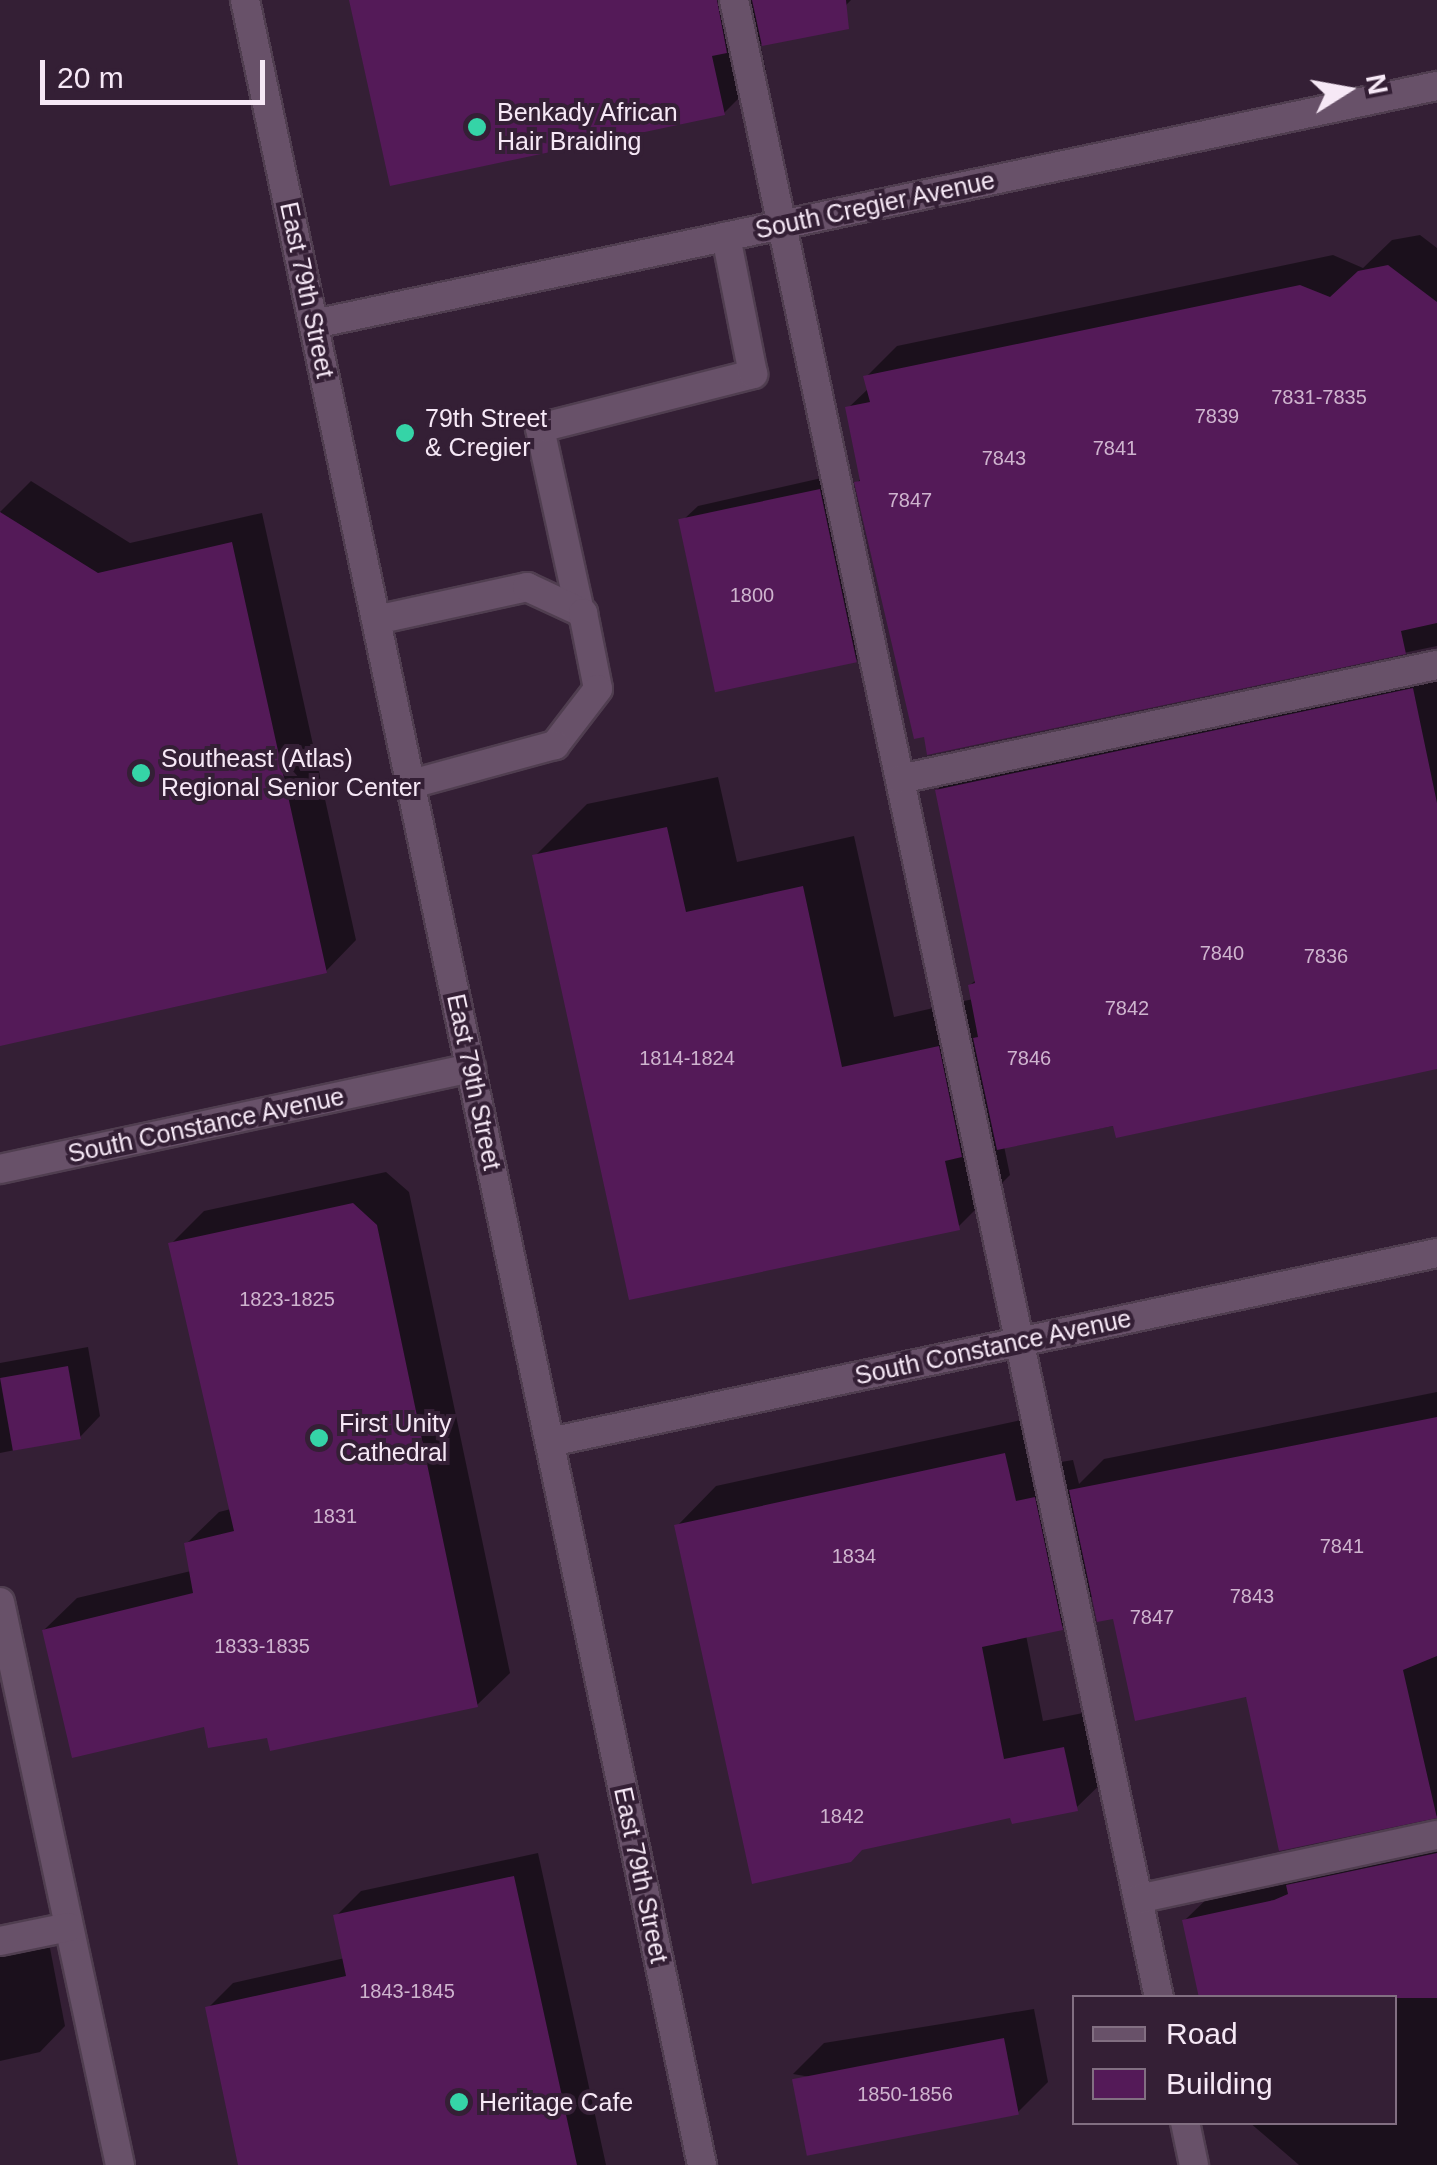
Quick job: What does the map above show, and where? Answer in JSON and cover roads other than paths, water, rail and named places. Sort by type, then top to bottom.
[{"type":"street","name":"East 79th Street","points":[[245,0],[702,2165]]},
{"type":"street","points":[[734,0],[1158,1995]]},
{"type":"street","name":"South Cregier Avenue","points":[[314,324],[1437,86]]},
{"type":"street","points":[[410,784],[556,745],[598,688],[540,428],[752,374],[726,237]]},
{"type":"street","points":[[376,620],[527,587],[580,612]]},
{"type":"street","points":[[900,779],[1437,665]]},
{"type":"street","name":"South Constance Avenue","points":[[0,1169],[471,1068]]},
{"type":"street","name":"South Constance Avenue","points":[[550,1442],[1437,1253]]},
{"type":"street","points":[[0,1602],[120,2165]]},
{"type":"street","points":[[1138,1899],[1437,1835]]},
{"type":"street","points":[[0,1941],[69,1927]]},
{"type":"street","points":[[1186,2125],[1194,2165]]},
{"type":"place","name":"Benkady African Hair Braiding","points":[[477,127]]},
{"type":"place","name":"79th Street & Cregier","points":[[405,433]]},
{"type":"place","name":"Southeast (Atlas) Regional Senior Center","points":[[141,773]]},
{"type":"place","name":"First Unity Cathedral","points":[[319,1438]]},
{"type":"place","name":"Heritage Cafe","points":[[459,2102]]}]
